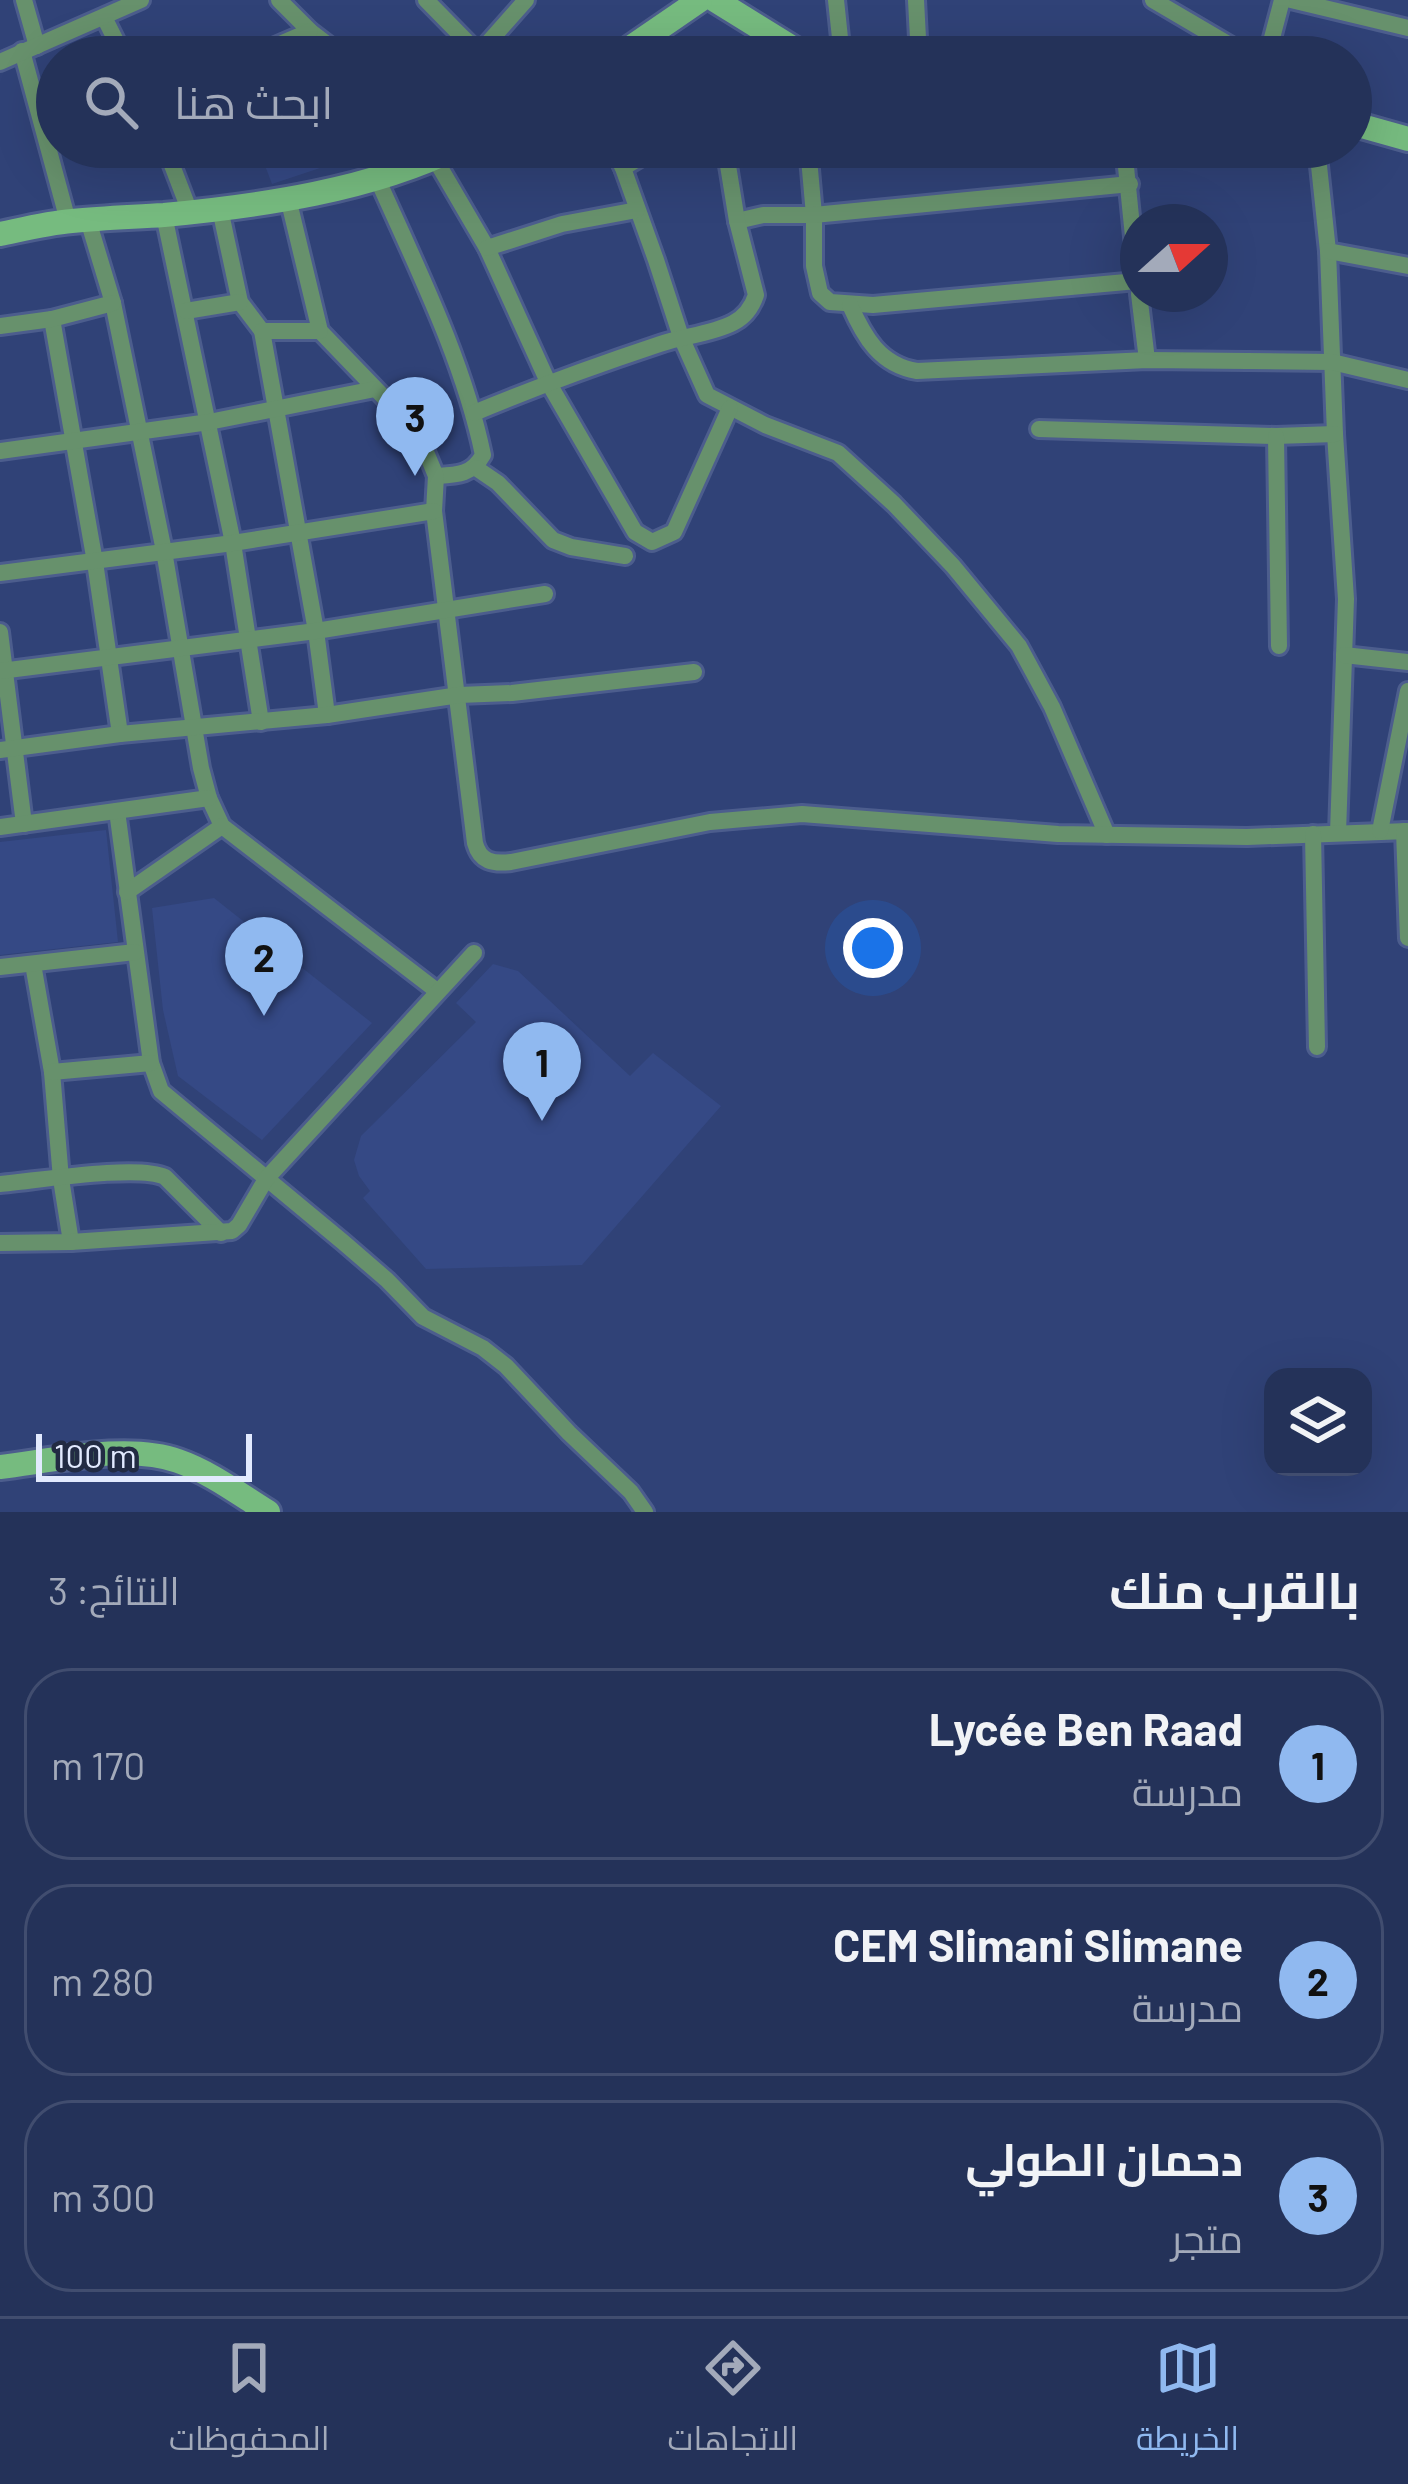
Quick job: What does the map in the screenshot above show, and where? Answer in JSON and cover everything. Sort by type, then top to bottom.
[{"type":"street","points":[[24,0],[36,74]]},
{"type":"street","points":[[59,36],[141,0]]},
{"type":"street","points":[[279,0],[317,36]]},
{"type":"street","points":[[426,0],[462,36]]},
{"type":"street","points":[[497,36],[526,0]]},
{"type":"street","points":[[648,36],[700,0]]},
{"type":"street","points":[[836,0],[840,36]]},
{"type":"street","points":[[916,0],[918,36]]},
{"type":"street","points":[[1153,0],[1214,36]]},
{"type":"street","points":[[1274,36],[1286,0],[1345,6],[1408,28]]},
{"type":"street","points":[[728,4],[776,36]]},
{"type":"street","points":[[104,17],[114,36]]},
{"type":"street","points":[[298,36],[310,31]]},
{"type":"street","points":[[0,62],[36,46]]},
{"type":"street","points":[[1372,129],[1408,140]]},
{"type":"street","points":[[63,168],[112,303],[164,550],[193,727],[209,797],[222,826],[437,991]]},
{"type":"street","points":[[173,168],[190,212]]},
{"type":"street","points":[[0,234],[78,220],[164,215],[288,198],[407,168]]},
{"type":"street","points":[[440,168],[487,248],[548,382],[635,532],[652,542],[674,532],[730,408]]},
{"type":"street","points":[[622,168],[681,337],[707,395],[765,425],[838,453],[984,601],[1019,646],[1052,707],[1107,835]]},
{"type":"street","points":[[474,413],[548,382],[730,325],[745,315],[757,295],[728,168]]},
{"type":"street","points":[[810,168],[814,266],[820,293],[830,302],[850,305],[1120,288]]},
{"type":"street","points":[[1127,168],[1132,204]]},
{"type":"street","points":[[1319,168],[1328,251],[1346,599],[1338,833]]},
{"type":"street","points":[[376,178],[474,413],[483,455],[476,468],[436,476]]},
{"type":"street","points":[[737,220],[1130,184]]},
{"type":"street","points":[[288,198],[320,331],[399,412],[421,440],[436,476],[434,511],[475,843],[485,860],[497,864],[710,822],[802,814],[1058,834],[1247,838],[1406,831],[1408,938]]},
{"type":"street","points":[[220,209],[240,302],[262,331],[327,715]]},
{"type":"street","points":[[487,248],[562,224],[637,210]]},
{"type":"street","points":[[164,215],[233,543],[261,722]]},
{"type":"street","points":[[1328,251],[1408,266]]},
{"type":"street","points":[[186,311],[240,302]]},
{"type":"street","points":[[0,326],[52,319],[112,303]]},
{"type":"street","points":[[850,305],[874,349],[899,368],[1148,360],[1332,362],[1408,380]]},
{"type":"street","points":[[1141,312],[1148,360]]},
{"type":"street","points":[[52,319],[120,734]]},
{"type":"street","points":[[262,331],[320,331]]},
{"type":"street","points":[[0,451],[209,422],[375,389]]},
{"type":"street","points":[[1039,429],[1335,434]]},
{"type":"street","points":[[1276,436],[1280,646]]},
{"type":"street","points":[[476,468],[498,483],[553,540],[625,556]]},
{"type":"street","points":[[0,573],[434,511]]},
{"type":"street","points":[[3,671],[316,631],[545,594]]},
{"type":"street","points":[[0,632],[7,749],[24,824]]},
{"type":"street","points":[[1344,655],[1408,662]]},
{"type":"street","points":[[7,749],[694,672]]},
{"type":"street","points":[[1380,831],[1408,694]]},
{"type":"street","points":[[0,827],[209,797]]},
{"type":"street","points":[[117,811],[151,1063],[166,1097],[387,1280],[423,1317],[483,1348],[506,1366],[631,1492],[644,1512]]},
{"type":"street","points":[[127,892],[222,826]]},
{"type":"street","points":[[1313,834],[1317,1047]]},
{"type":"street","points":[[0,967],[135,952]]},
{"type":"street","points":[[0,1244],[221,1233],[236,1228],[266,1180],[474,953]]},
{"type":"street","points":[[33,964],[52,1072],[71,1242]]},
{"type":"street","points":[[52,1072],[151,1063]]},
{"type":"street","points":[[0,1184],[156,1173],[221,1233]]},
{"type":"street","points":[[0,1467],[113,1453],[172,1458],[268,1512]]},
{"type":"shaded area","points":[[266,168],[320,168],[272,184]]},
{"type":"shaded area","points":[[106,830],[118,942],[0,955],[0,842]]},
{"type":"shaded area","points":[[214,898],[372,1023],[262,1140],[178,1076],[163,1010],[152,908]]},
{"type":"shaded area","points":[[493,964],[518,971],[630,1076],[653,1053],[721,1106],[582,1265],[426,1269],[363,1198],[370,1191],[354,1160],[361,1136],[476,1022],[456,1003]]},
{"type":"place","name":"دحمان الطولي","points":[[415,476]]},
{"type":"place","name":"CEM Slimani Slimane","points":[[264,1016]]},
{"type":"place","name":"Lycée Ben Raad","points":[[542,1121]]}]
